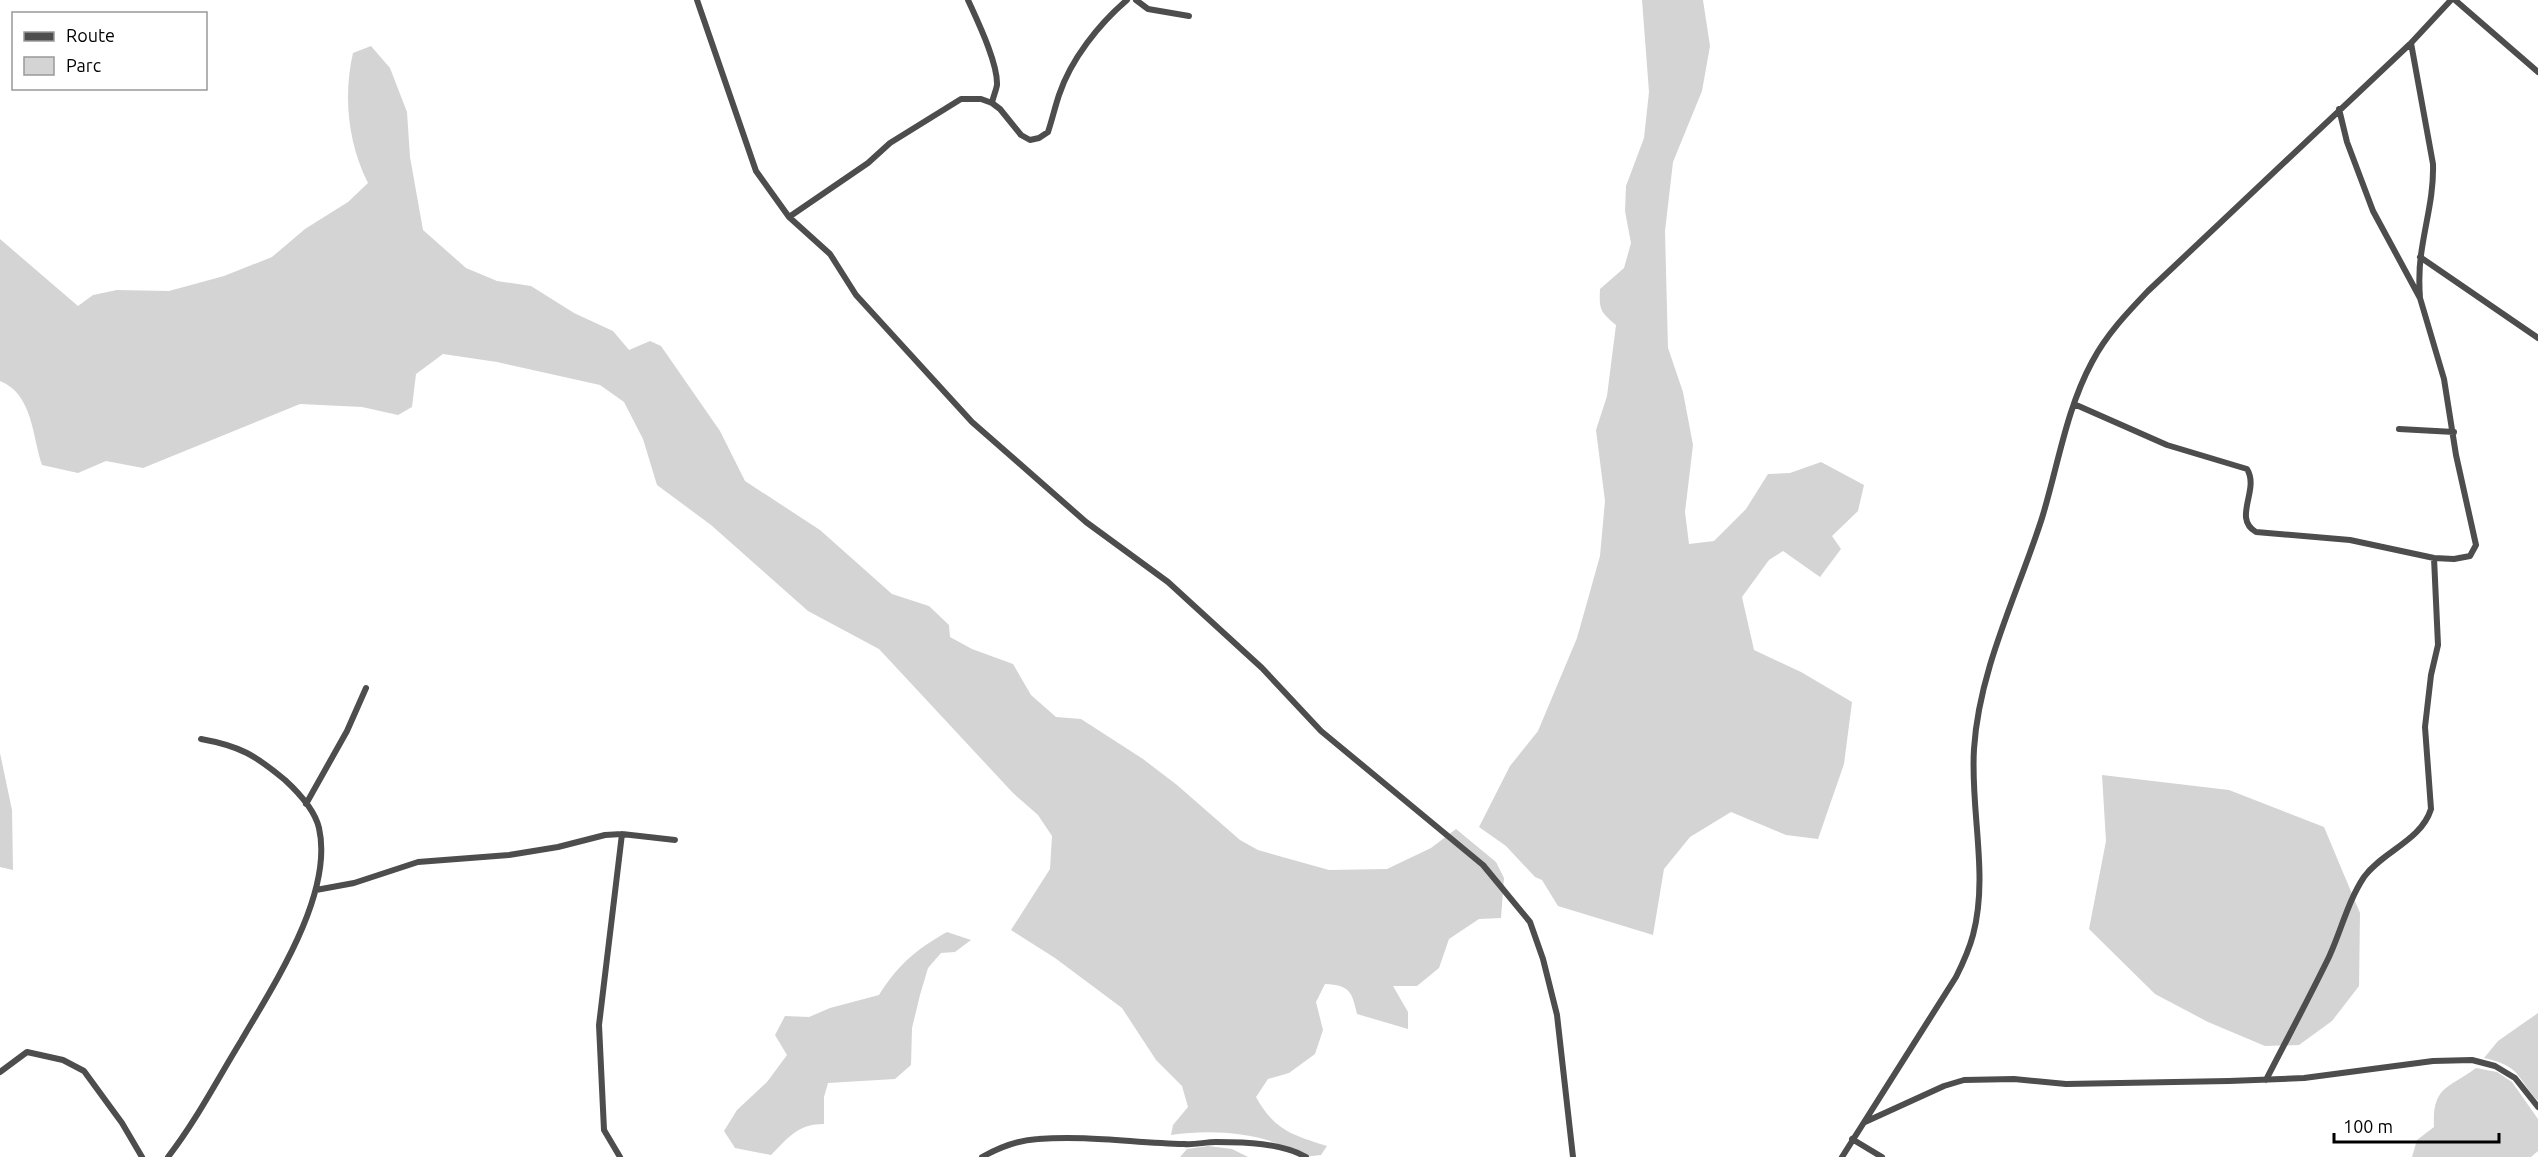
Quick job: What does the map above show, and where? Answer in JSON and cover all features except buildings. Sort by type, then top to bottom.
[{"type":"street","points":[[697,0],[756,171],[789,217],[830,254],[856,296],[972,422],[1086,522],[1168,582],[1262,668],[1321,731],[1483,864],[1530,922],[1543,959],[1557,1015],[1573,1157]]},
{"type":"street","points":[[968,0],[983,33],[996,76],[997,87],[992,103]]},
{"type":"street","points":[[789,217],[868,163],[890,143],[961,99],[981,99],[992,103],[1000,109],[1021,135],[1030,140],[1039,138],[1048,132],[1059,94],[1076,63],[1105,20],[1127,0]]},
{"type":"street","points":[[1136,0],[1148,9],[1189,16]]},
{"type":"street","points":[[1842,1157],[1956,977],[1974,933],[1978,890],[1974,750],[1979,705],[2042,518],[2074,404],[2093,361],[2125,314],[2411,43],[2453,0],[2538,72]]},
{"type":"street","points":[[2411,43],[2433,164],[2432,195],[2420,257],[2420,298]]},
{"type":"street","points":[[2074,404],[2167,445],[2247,469],[2250,474],[2250,488],[2245,521],[2256,532],[2350,540],[2434,558],[2454,559],[2470,556],[2476,545],[2456,454],[2444,379],[2420,298],[2373,211],[2347,142],[2339,109]]},
{"type":"street","points":[[2420,257],[2538,338]]},
{"type":"street","points":[[2399,429],[2454,432]]},
{"type":"street","points":[[2266,1080],[2329,956],[2364,878],[2374,866],[2421,828],[2428,819],[2431,809],[2425,727],[2431,675],[2438,645],[2434,558]]},
{"type":"street","points":[[306,804],[347,731],[366,688]]},
{"type":"street","points":[[168,1157],[185,1136],[296,943],[316,890],[321,869],[319,827],[306,804],[292,787],[258,758],[227,744],[201,740]]},
{"type":"street","points":[[316,890],[354,883],[418,862],[509,855],[558,847],[589,838],[622,834],[675,840]]},
{"type":"street","points":[[620,1157],[604,1130],[599,1025],[622,834]]},
{"type":"street","points":[[0,1072],[27,1052],[63,1060],[84,1071],[122,1123],[142,1157]]},
{"type":"street","points":[[1865,1122],[1944,1086],[1964,1080],[2014,1079],[2066,1083],[2266,1080],[2304,1078],[2433,1061],[2472,1060],[2495,1065],[2515,1078],[2538,1107]]},
{"type":"street","points":[[982,1157],[1003,1145],[1036,1138],[1115,1138],[1187,1144],[1216,1142],[1297,1152],[1306,1157]]},
{"type":"street","points":[[1852,1139],[1882,1157]]},
{"type":"green space","points":[[1642,0],[1703,0],[1710,46],[1702,91],[1673,162],[1665,231],[1668,348],[1683,392],[1693,445],[1685,512],[1689,544],[1714,541],[1746,509],[1768,474],[1790,473],[1821,462],[1864,485],[1858,511],[1832,536],[1841,549],[1820,577],[1783,551],[1769,560],[1742,597],[1754,650],[1801,672],[1852,702],[1844,764],[1818,839],[1786,835],[1731,812],[1690,837],[1664,869],[1653,935],[1558,906],[1542,880],[1535,877],[1506,846],[1479,827],[1510,766],[1538,731],[1577,638],[1600,556],[1605,501],[1596,430],[1607,396],[1616,325],[1602,310],[1600,289],[1624,268],[1631,243],[1625,211],[1626,186],[1644,138],[1649,92]]},
{"type":"green space","points":[[371,46],[390,68],[407,112],[410,157],[423,230],[466,268],[497,281],[531,286],[574,313],[613,331],[629,350],[650,341],[661,346],[720,431],[745,481],[820,530],[892,594],[929,606],[949,625],[950,637],[972,649],[1013,664],[1031,695],[1056,717],[1081,719],[1143,759],[1177,785],[1240,840],[1258,850],[1329,870],[1387,869],[1431,848],[1456,829],[1496,862],[1504,878],[1501,918],[1479,919],[1449,939],[1439,968],[1417,986],[1393,986],[1408,1012],[1408,1029],[1357,1014],[1351,995],[1345,988],[1325,984],[1316,1002],[1323,1030],[1315,1054],[1289,1073],[1268,1079],[1256,1097],[1277,1124],[1294,1134],[1327,1146],[1321,1155],[1304,1157],[1274,1142],[1240,1134],[1205,1132],[1171,1135],[1173,1125],[1188,1107],[1182,1086],[1156,1060],[1122,1008],[1055,958],[1011,930],[1050,869],[1052,836],[1038,815],[1013,793],[879,649],[808,611],[711,525],[657,485],[643,439],[624,402],[600,385],[497,362],[443,354],[416,374],[412,407],[398,415],[362,407],[300,404],[143,468],[106,461],[78,473],[42,465],[25,406],[11,387],[0,381],[0,239],[78,306],[93,295],[117,290],[169,291],[224,276],[272,257],[305,229],[348,202],[368,183],[352,136],[348,86],[353,53]]},
{"type":"green space","points":[[0,753],[12,810],[13,870],[0,867]]},
{"type":"green space","points":[[2102,775],[2229,790],[2324,827],[2360,913],[2359,986],[2332,1021],[2299,1045],[2265,1046],[2208,1022],[2155,994],[2089,929],[2106,841]]},
{"type":"green space","points":[[947,932],[971,940],[955,952],[941,953],[928,968],[912,1028],[911,1065],[895,1079],[828,1083],[824,1097],[824,1124],[801,1129],[789,1137],[771,1155],[735,1148],[724,1131],[737,1110],[767,1082],[787,1055],[775,1035],[785,1016],[809,1017],[830,1008],[879,995],[908,959]]},
{"type":"green space","points":[[2538,1013],[2538,1101],[2512,1069],[2484,1058],[2498,1041]]},
{"type":"green space","points":[[2476,1068],[2497,1072],[2512,1082],[2538,1119],[2538,1151],[2531,1157],[2412,1157],[2417,1140],[2434,1127],[2434,1114],[2439,1096],[2450,1085]]},
{"type":"green space","points":[[1208,1146],[1232,1149],[1248,1157],[1180,1157],[1187,1149]]}]
